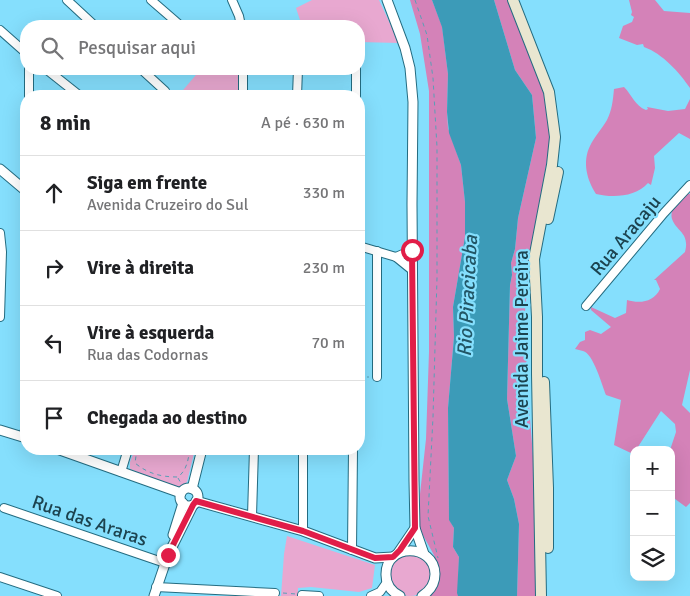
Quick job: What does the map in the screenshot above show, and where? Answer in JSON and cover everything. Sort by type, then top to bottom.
[{"type":"main road","name":"Avenida Jaime Pereira","points":[[513,0],[549,92],[555,137],[552,165],[534,259],[537,317],[541,596]]},
{"type":"main road","name":"Avenida Jaime Pereira","points":[[520,0],[554,89],[559,113],[561,138],[559,164],[540,258],[544,320],[548,488],[548,596]]},
{"type":"street","points":[[67,0],[89,20]]},
{"type":"street","points":[[151,0],[174,20]]},
{"type":"street","points":[[232,0],[240,20]]},
{"type":"street","points":[[387,0],[405,48],[410,68],[413,102],[412,270],[415,528],[424,554],[432,562],[435,570],[432,586],[425,595]]},
{"type":"street","points":[[0,30],[20,48]]},
{"type":"street","points":[[28,90],[29,75]]},
{"type":"street","points":[[53,75],[69,90]]},
{"type":"street","points":[[148,75],[164,90]]},
{"type":"street","points":[[243,75],[243,90]]},
{"type":"street","points":[[297,90],[298,75]]},
{"type":"street","points":[[356,75],[356,90]]},
{"type":"street","points":[[0,169],[20,186]]},
{"type":"street","name":"Rua Aracaju","points":[[586,306],[690,185]]},
{"type":"street","points":[[0,233],[2,260],[0,317]]},
{"type":"street","points":[[365,248],[396,257],[412,270]]},
{"type":"street","points":[[396,257],[412,250]]},
{"type":"street","points":[[376,251],[377,377]]},
{"type":"street","points":[[0,430],[20,436]]},
{"type":"street","points":[[78,455],[121,472],[197,496],[166,559]]},
{"type":"street","points":[[121,472],[126,455]]},
{"type":"street","points":[[200,455],[186,491],[180,499],[183,503],[188,506],[195,503],[252,516],[303,531],[375,558],[386,568]]},
{"type":"street","points":[[252,516],[254,455]]},
{"type":"street","points":[[303,455],[303,531]]},
{"type":"street","points":[[352,550],[353,455]]},
{"type":"street","points":[[183,503],[155,592],[275,593]]},
{"type":"street","name":"Rua das Araras","points":[[4,508],[166,559]]},
{"type":"street","points":[[400,596],[394,593],[387,582],[386,568],[415,528]]},
{"type":"street","points":[[375,558],[394,556],[404,550],[412,550],[424,554]]},
{"type":"street","points":[[0,577],[57,596]]},
{"type":"street","points":[[372,596],[380,592],[387,582]]},
{"type":"street","points":[[302,595],[319,596]]},
{"type":"path","points":[[415,0],[427,35],[433,78],[437,147],[437,278],[428,516],[438,558]]},
{"type":"path","points":[[365,377],[377,377]]},
{"type":"path","points":[[136,455],[135,463],[141,468],[161,476],[178,477],[184,472],[189,455]]},
{"type":"path","points":[[178,477],[186,491]]},
{"type":"path","points":[[275,593],[302,595]]},
{"type":"shaded area","points":[[312,0],[379,0],[399,43],[365,42],[365,20],[300,20],[296,8]]},
{"type":"shaded area","points":[[410,0],[432,0],[442,26],[448,74],[448,128],[461,165],[465,202],[465,237],[453,307],[454,337],[448,408],[449,519],[454,528],[453,547],[459,557],[458,596],[428,596],[438,571],[435,557],[419,528],[420,494],[426,439],[429,352],[429,91],[420,34]]},
{"type":"shaded area","points":[[494,0],[510,0],[545,94],[551,137],[530,257],[525,311],[527,379],[535,483],[535,596],[517,596],[519,524],[514,499],[507,480],[516,456],[507,399],[511,263],[515,249],[518,218],[536,138],[532,95],[515,70]]},
{"type":"shaded area","points":[[629,0],[655,0],[664,11],[690,13],[690,88],[676,70],[658,54],[644,47],[643,44],[637,45],[619,38],[623,26],[632,22],[634,17],[631,15]]},
{"type":"shaded area","points":[[196,75],[238,75],[239,90],[183,90]]},
{"type":"shaded area","points":[[624,87],[636,103],[646,110],[648,109],[647,107],[668,111],[685,109],[690,99],[690,139],[679,133],[654,156],[655,168],[651,185],[648,183],[631,194],[610,196],[596,194],[590,183],[586,158],[592,143],[609,116],[614,89]]},
{"type":"shaded area","points":[[687,193],[690,194],[690,370],[682,405],[690,413],[690,503],[686,507],[675,499],[675,446],[671,446],[676,432],[675,424],[661,411],[639,446],[630,446],[630,453],[614,445],[621,400],[606,395],[590,357],[587,353],[575,349],[580,342],[585,340],[585,332],[590,330],[601,334],[611,327],[591,310],[591,307],[615,318],[626,313],[627,300],[646,301],[654,297],[660,289],[656,280],[654,280],[685,252],[686,241],[671,215],[675,204]]},
{"type":"shaded area","points":[[133,455],[194,455],[187,482],[180,487],[130,469]]},
{"type":"shaded area","points":[[287,536],[375,565],[372,588],[359,592],[311,587],[298,588],[298,596],[281,596]]},
{"type":"shaded area","points":[[406,554],[414,554],[425,560],[431,575],[425,590],[414,596],[406,596],[395,590],[389,579],[389,571],[395,560]]},
{"type":"water","name":"Rio Piracicaba","points":[[432,0],[494,0],[515,70],[532,95],[536,138],[518,218],[515,249],[511,263],[512,275],[510,285],[507,399],[516,456],[507,480],[514,499],[519,524],[517,596],[458,596],[457,593],[459,557],[453,547],[454,528],[449,520],[448,408],[454,337],[453,307],[465,237],[465,202],[461,165],[449,133],[447,112],[448,74],[442,27]]},
{"type":"route","points":[[168,555],[196,501],[303,531],[375,558],[393,557],[400,550],[415,528],[412,250]]}]
